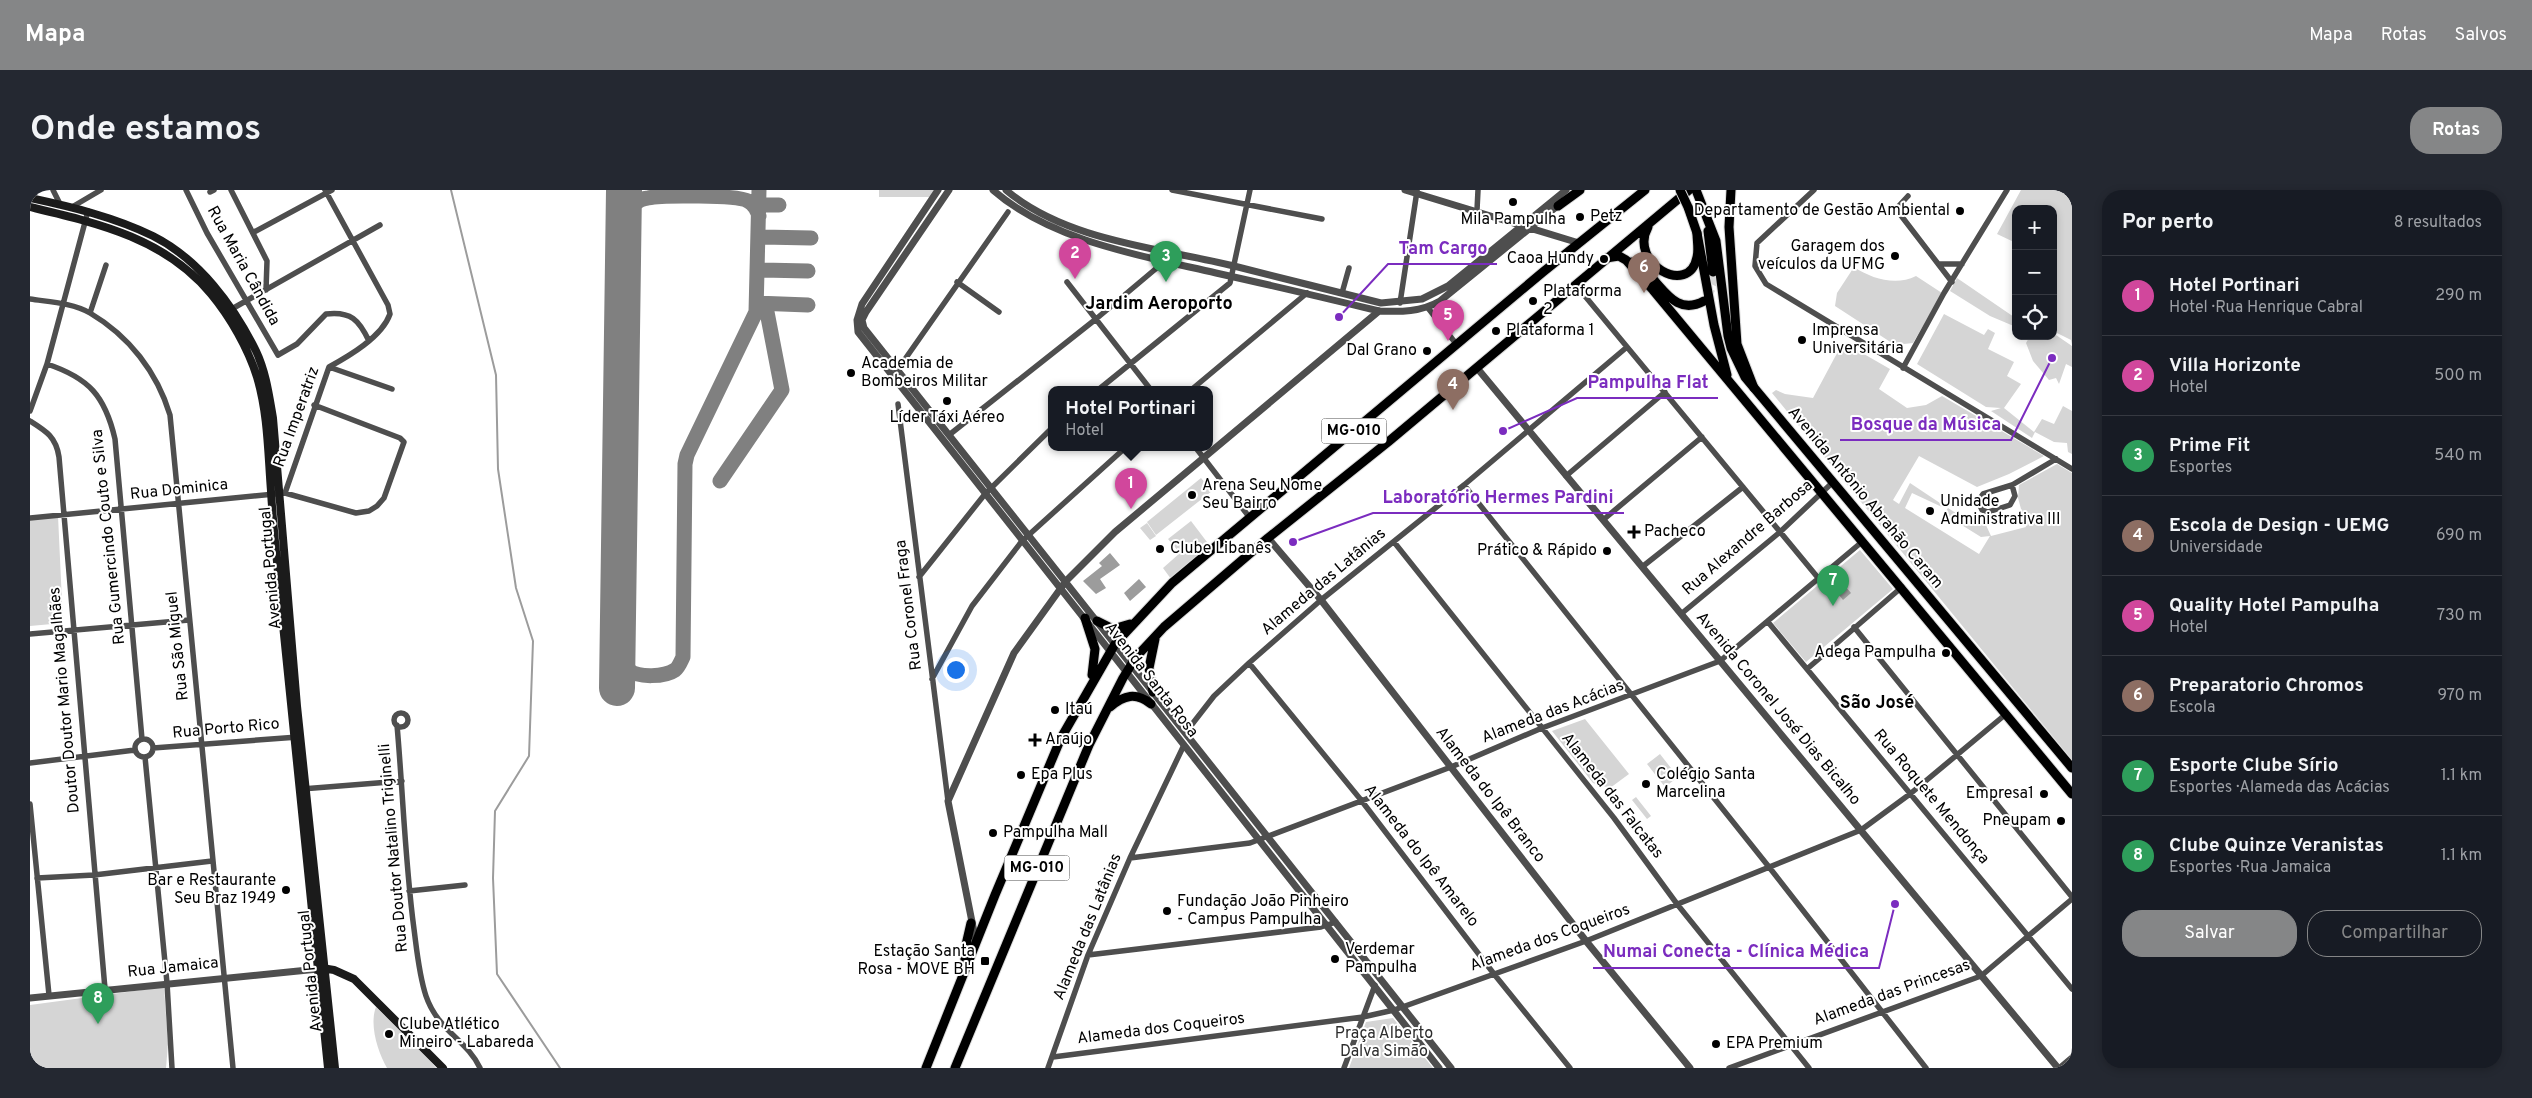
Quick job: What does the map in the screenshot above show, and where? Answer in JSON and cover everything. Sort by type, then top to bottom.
[{"type":"main road","points":[[1558,206],[1580,190]]},
{"type":"main road","name":"Avenida Antônio Abrahão Caram","points":[[1680,190],[1697,233],[1725,371],[1733,385]]},
{"type":"main road","name":"MG-010","points":[[955,1068],[1054,825],[1128,668],[1156,635],[1268,538],[1477,368],[1689,190]]},
{"type":"main road","points":[[1696,190],[1706,213],[1713,272]]},
{"type":"main road","points":[[1731,190],[1729,227],[1737,344],[1754,388]]},
{"type":"main road","name":"MG-010","points":[[926,1068],[983,924],[1062,738],[1112,647],[1134,621],[1172,583],[1643,191]]},
{"type":"main road","name":"Avenida Portugal","points":[[30,198],[88,211],[154,237],[172,248],[202,273],[218,290],[257,376],[267,421],[278,494],[297,737],[321,968],[328,1068]]},
{"type":"main road","name":"Avenida Portugal","points":[[30,207],[122,232],[167,255],[197,279],[227,311]]},
{"type":"main road","name":"Avenida Antônio Abrahão Caram","points":[[1706,213],[1716,241],[1731,348],[1745,377],[2072,768]]},
{"type":"main road","points":[[1650,224],[1644,235],[1644,248],[1656,266],[1664,273],[1675,276],[1685,273],[1693,267],[1697,256],[1697,233]]},
{"type":"main road","points":[[1606,258],[1619,256],[1644,267],[1673,302],[1683,306],[1704,301]]},
{"type":"main road","name":"Avenida Antônio Abrahão Caram","points":[[1626,260],[1902,587],[2072,794]]},
{"type":"main road","points":[[1085,618],[1095,649],[1094,668],[1090,685]]},
{"type":"main road","points":[[1097,621],[1107,627],[1118,628],[1134,621]]},
{"type":"main road","points":[[1153,692],[1149,668],[1156,635]]},
{"type":"main road","points":[[1954,652],[1965,642]]},
{"type":"main road","points":[[1108,709],[1118,700],[1132,696],[1144,699],[1151,704]]},
{"type":"main road","points":[[965,971],[965,949],[971,922]]},
{"type":"main road","name":"Avenida Portugal","points":[[321,968],[335,1068]]},
{"type":"main road","points":[[321,968],[344,973],[354,979],[443,1068]]},
{"type":"street","points":[[53,190],[60,204]]},
{"type":"street","points":[[72,207],[101,190]]},
{"type":"street","name":"Rua Maria Cândida","points":[[186,190],[207,233],[278,354],[298,344],[326,314],[343,315],[355,319],[361,324],[369,341]]},
{"type":"street","points":[[231,190],[254,232],[267,262],[266,290]]},
{"type":"street","name":"Avenida Santa Rosa","points":[[938,190],[862,304],[856,320],[858,332],[949,435],[1022,541],[1085,618],[1112,647],[1151,704],[1259,840],[1403,1006],[1451,1068]]},
{"type":"street","name":"Avenida Santa Rosa","points":[[949,190],[866,312],[862,320],[864,328],[896,373],[987,491],[1027,534],[1066,581],[1097,621],[1112,647]]},
{"type":"street","points":[[993,190],[1009,204],[1067,234],[1232,277],[1380,311],[1399,312],[1428,308],[1453,292],[1576,190]]},
{"type":"street","points":[[1006,190],[1039,212],[1071,226],[1115,240],[1234,266],[1381,303],[1400,303],[1422,299],[1448,286],[1566,190]]},
{"type":"street","points":[[1172,190],[1246,206],[1322,219]]},
{"type":"street","points":[[1103,386],[1224,288],[1232,277],[1250,190]]},
{"type":"street","points":[[1405,190],[1477,210],[1530,229],[1579,243]]},
{"type":"street","points":[[1477,210],[1478,190]]},
{"type":"street","points":[[1814,190],[1757,243],[1754,257],[1758,274],[1766,284],[2070,467]]},
{"type":"street","points":[[1903,368],[1962,264],[2007,190]]},
{"type":"street","points":[[254,232],[328,191],[352,242]]},
{"type":"street","points":[[1400,303],[1416,192]]},
{"type":"street","points":[[1908,196],[1896,208],[1952,282]]},
{"type":"street","points":[[30,411],[47,364],[88,211]]},
{"type":"street","points":[[896,373],[1008,212]]},
{"type":"street","points":[[227,311],[380,225]]},
{"type":"street","name":"Rua Imperatriz","points":[[278,494],[329,367],[369,341],[388,318],[388,305],[352,242]]},
{"type":"street","points":[[949,435],[1096,319],[1165,261]]},
{"type":"street","points":[[1939,264],[1962,264]]},
{"type":"street","points":[[90,313],[106,265]]},
{"type":"street","points":[[1342,293],[1349,268]]},
{"type":"street","points":[[958,282],[999,312]]},
{"type":"street","points":[[1067,282],[1148,386]]},
{"type":"street","points":[[1575,284],[1819,579]]},
{"type":"street","points":[[1196,386],[1307,293]]},
{"type":"street","name":"Rua São Miguel","points":[[30,299],[63,304],[90,313],[126,341],[152,373],[163,394],[170,415],[233,1068]]},
{"type":"street","points":[[1428,308],[1457,345]]},
{"type":"street","points":[[1213,450],[1380,311]]},
{"type":"street","name":"Alameda das Latânias","points":[[1186,732],[1214,696],[1321,600],[1464,485],[1627,347]]},
{"type":"street","name":"Rua Gumercindo Couto e Silva","points":[[47,364],[68,371],[84,380],[101,400],[110,418],[115,439],[122,509],[142,739]]},
{"type":"street","points":[[329,367],[392,389]]},
{"type":"street","name":"Avenida Coronel José Dias Bicalho","points":[[1477,368],[2058,1068]]},
{"type":"street","points":[[1566,476],[1665,392]]},
{"type":"street","name":"Rua Coronel Fraga","points":[[898,404],[948,801],[976,942]]},
{"type":"street","points":[[278,494],[356,513],[369,511],[384,498],[404,442],[400,438],[314,405]]},
{"type":"street","name":"Doutor Doutor Mario Magalhães","points":[[30,421],[50,434],[57,443],[104,989]]},
{"type":"street","points":[[919,576],[987,491],[1048,432]]},
{"type":"street","points":[[1603,520],[1702,437]]},
{"type":"street","points":[[932,679],[972,606],[1027,534],[1122,451]]},
{"type":"street","points":[[1198,451],[1250,518]]},
{"type":"street","points":[[948,801],[1004,672],[1014,653],[1060,588],[1115,532],[1212,451]]},
{"type":"street","points":[[2012,485],[2015,496],[2010,505],[1994,511],[1982,510],[1978,501],[1983,494],[2012,485],[2056,459]]},
{"type":"street","name":"Rua Alexandre Barbosa","points":[[1681,614],[1780,532],[1832,483]]},
{"type":"street","points":[[1464,485],[1769,867],[1926,1068]]},
{"type":"street","points":[[1642,567],[1743,487]]},
{"type":"street","name":"Rua Dominica","points":[[30,518],[278,494]]},
{"type":"street","name":"Alameda do Ipê Branco","points":[[1268,538],[1321,600],[1586,941],[1690,1068]]},
{"type":"street","name":"Alameda das Acácias","points":[[1130,858],[1240,845],[1259,840],[1451,767],[1542,728],[1720,661],[1863,541]]},
{"type":"street","name":"Alameda das Falcatas","points":[[1394,542],[1614,818],[1677,904],[1809,1068]]},
{"type":"street","points":[[1806,669],[1902,587]]},
{"type":"street","points":[[30,634],[189,620]]},
{"type":"street","name":"Rua Roquete Mendonça","points":[[1768,622],[2072,989]]},
{"type":"street","points":[[1854,627],[2072,898]]},
{"type":"street","name":"Alameda do Ipê Amarelo","points":[[1249,663],[1361,800],[1494,974],[1570,1068]]},
{"type":"street","name":"Avenida Santa Rosa","points":[[1128,668],[1153,692],[1268,836],[1375,985],[1439,1068]]},
{"type":"street","name":"Alameda dos Coqueiros","points":[[1053,1057],[1363,1017],[1394,1010],[1586,941],[1861,830],[1910,794],[2006,714]]},
{"type":"street","name":"Rua Doutor Natalino Triginelli","points":[[397,726],[409,891],[421,978],[426,997],[434,1015],[444,1028],[474,1057],[480,1068]]},
{"type":"street","name":"Rua Porto Rico","points":[[153,748],[297,737]]},
{"type":"street","points":[[142,739],[149,740],[153,748],[151,753],[145,757],[138,756],[135,750],[136,743],[142,739]]},
{"type":"street","name":"Alameda das Latânias","points":[[1048,1068],[1088,955],[1130,858],[1184,745]]},
{"type":"street","points":[[30,763],[135,750]]},
{"type":"street","points":[[145,757],[167,982],[172,1068]]},
{"type":"street","points":[[303,789],[402,781]]},
{"type":"street","points":[[30,804],[49,996]]},
{"type":"street","points":[[37,878],[94,875],[212,861]]},
{"type":"street","points":[[409,891],[465,885]]},
{"type":"street","name":"Alameda das Princesas","points":[[1729,1068],[1981,976],[2072,898]]},
{"type":"street","points":[[971,922],[983,924]]},
{"type":"street","points":[[1088,955],[1332,924]]},
{"type":"street","name":"Rua Jamaica","points":[[30,998],[167,982],[321,968]]},
{"type":"street","points":[[1344,1068],[1375,985]]},
{"type":"street","points":[[2058,1068],[2072,1057]]},
{"type":"green space","points":[[879,190],[938,190],[934,197],[879,197]]},
{"type":"green space","points":[[2021,190],[2072,190],[2072,345],[2071,340],[2057,333],[2057,205],[2013,205]]},
{"type":"green space","points":[[2012,206],[2012,241],[1997,234]]},
{"type":"green space","points":[[1854,267],[1868,275],[1884,280],[1908,279],[1916,276],[1942,293],[1913,343],[1895,345],[1835,306],[1837,293]]},
{"type":"green space","points":[[1957,278],[2012,316],[2012,325],[1990,316],[1950,291]]},
{"type":"green space","points":[[1944,314],[1984,335],[1988,329],[1995,333],[1988,349],[2014,362],[2007,376],[2021,384],[2004,408],[2034,432],[2042,419],[2054,424],[2063,406],[2072,411],[2072,454],[2068,452],[2067,443],[2054,442],[2035,432],[2032,438],[1991,411],[2001,408],[1986,407],[1917,364]]},
{"type":"green space","points":[[2057,336],[2072,346],[2072,367],[2066,364],[2059,384],[2056,378],[2049,380],[2033,361],[2026,343],[2028,340],[2057,340]]},
{"type":"green space","points":[[1843,342],[1890,369],[1879,389],[1907,408],[1926,405],[1942,396],[2044,456],[2009,474],[1977,487],[1919,456],[1893,500],[1899,504],[1910,483],[1940,503],[1942,507],[1912,493],[1905,508],[1979,554],[1990,536],[1981,537],[1944,514],[1948,508],[1973,524],[1980,512],[1991,536],[2026,527],[2018,498],[2019,485],[2057,464],[2072,473],[2072,760],[1772,393],[1776,390],[1785,394],[1813,398]]},
{"type":"green space","points":[[1201,478],[1212,491],[1156,535],[1147,522]]},
{"type":"green space","points":[[58,516],[63,623],[30,626],[30,520]]},
{"type":"green space","points":[[1191,521],[1210,546],[1171,579],[1163,568],[1180,553],[1168,539]]},
{"type":"green space","points":[[1147,523],[1156,536],[1150,540],[1140,528]]},
{"type":"green space","points":[[1860,550],[1893,589],[1806,662],[1773,623]]},
{"type":"green space","points":[[1585,719],[1629,774],[1610,788],[1593,783],[1552,731]]},
{"type":"green space","points":[[1660,754],[1678,777],[1665,787],[1647,764]]},
{"type":"green space","points":[[1636,797],[1651,816],[1647,819],[1632,800]]},
{"type":"green space","points":[[164,987],[168,1044],[166,1068],[30,1068],[30,1005]]},
{"type":"green space","name":"Clube Atlético Mineiro - Labareda","points":[[376,1007],[436,1068],[387,1068],[380,1054],[374,1030],[373,1022]]},
{"type":"green space","name":"Praça Alberto Dalva Simão","points":[[1393,1018],[1433,1068],[1349,1068],[1366,1022]]},
{"type":"shaded area","points":[[1110,553],[1120,565],[1100,579],[1106,588],[1096,594],[1083,581],[1102,566],[1099,563]]},
{"type":"shaded area","points":[[1139,579],[1146,587],[1130,601],[1124,593]]},
{"type":"shaded area","points":[[1839,579],[1851,593],[1843,600],[1831,585]]},
{"type":"waterway","points":[[451,190],[496,375],[498,469],[516,588],[533,641],[529,756],[495,811],[493,878],[497,974],[560,1068]]},
{"type":"taxiway","points":[[618,650],[627,668],[633,673],[645,675],[671,672],[678,667],[683,657],[685,464],[687,455],[756,312],[759,190]]},
{"type":"taxiway","points":[[624,216],[640,200],[656,197],[683,196],[741,199],[752,204],[759,216]]},
{"type":"taxiway","points":[[759,205],[779,205]]},
{"type":"taxiway","points":[[758,237],[811,238]]},
{"type":"taxiway","points":[[757,270],[808,271]]},
{"type":"taxiway","points":[[757,303],[808,305]]},
{"type":"taxiway","points":[[720,481],[782,390],[767,312],[756,312]]},
{"type":"runway","points":[[617,688],[624,190]]},
{"type":"tunnel","points":[[1707,297],[1714,282],[1713,272]]},
{"type":"place","name":"Mila Pampulha","points":[[1513,202]]},
{"type":"place","name":"Departamento de Gestão Ambiental","points":[[1960,211]]},
{"type":"place","name":"Petz","points":[[1580,217]]},
{"type":"place","name":"Garagem dos veículos da UFMG","points":[[1895,256]]},
{"type":"place","name":"Caoa Hundy","points":[[1604,259]]},
{"type":"place","name":"Villa Horizonte","points":[[1075,279]]},
{"type":"place","name":"Prime Fit","points":[[1166,282]]},
{"type":"place","name":"Preparatorio Chromos","points":[[1644,293]]},
{"type":"place","name":"Plataforma 2","points":[[1533,301]]},
{"type":"place","name":"Tam Cargo","points":[[1339,317]]},
{"type":"place","name":"Plataforma 1","points":[[1496,331]]},
{"type":"place","name":"Imprensa Universitária","points":[[1802,340]]},
{"type":"place","name":"Quality Hotel Pampulha","points":[[1448,341]]},
{"type":"place","name":"Dal Grano","points":[[1427,351]]},
{"type":"place","name":"Bosque da Música","points":[[2052,358]]},
{"type":"place","name":"Academia de Bombeiros Militar","points":[[851,373]]},
{"type":"place","name":"Líder Táxi Aéreo","points":[[947,401]]},
{"type":"place","name":"Escola de Design - UEMG","points":[[1453,410]]},
{"type":"place","name":"Pampulha Flat","points":[[1503,431]]},
{"type":"place","name":"Arena Seu Nome Seu Bairro","points":[[1192,495]]},
{"type":"place","name":"Hotel Portinari","points":[[1131,509]]},
{"type":"place","name":"Unidade Administrativa III","points":[[1930,511]]},
{"type":"place","name":"Pacheco","points":[[1634,532]]},
{"type":"place","name":"Laboratório Hermes Pardini","points":[[1293,542]]},
{"type":"place","name":"Clube Libanês","points":[[1160,549]]},
{"type":"place","name":"Prático & Rápido","points":[[1607,551]]},
{"type":"place","name":"Esporte Clube Sírio","points":[[1833,606]]},
{"type":"place","name":"Adega Pampulha","points":[[1946,653]]},
{"type":"place","name":"Itaú","points":[[1055,710]]},
{"type":"place","name":"Araújo","points":[[1035,740]]},
{"type":"place","name":"Epa Plus","points":[[1021,775]]},
{"type":"place","name":"Colégio Santa Marcelina","points":[[1646,784]]},
{"type":"place","name":"Empresa1","points":[[2044,794]]},
{"type":"place","name":"Pneupam","points":[[2061,821]]},
{"type":"place","name":"Pampulha Mall","points":[[993,833]]},
{"type":"place","name":"Bar e Restaurante Seu Braz 1949","points":[[286,890]]},
{"type":"place","name":"Numai Conecta - Clínica Médica","points":[[1895,904]]},
{"type":"place","name":"Fundação João Pinheiro - Campus Pampulha","points":[[1167,911]]},
{"type":"place","name":"Verdemar Pampulha","points":[[1335,959]]},
{"type":"place","name":"Estação Santa Rosa - MOVE BH","points":[[985,961]]},
{"type":"place","name":"Clube Quinze Veranistas","points":[[98,1024]]},
{"type":"place","name":"Clube Atlético Mineiro - Labareda","points":[[389,1034]]},
{"type":"place","name":"EPA Premium","points":[[1716,1044]]},
{"type":"district","name":"Jardim Aeroporto","points":[[1159,304]]},
{"type":"district","name":"São José","points":[[1877,703]]}]
